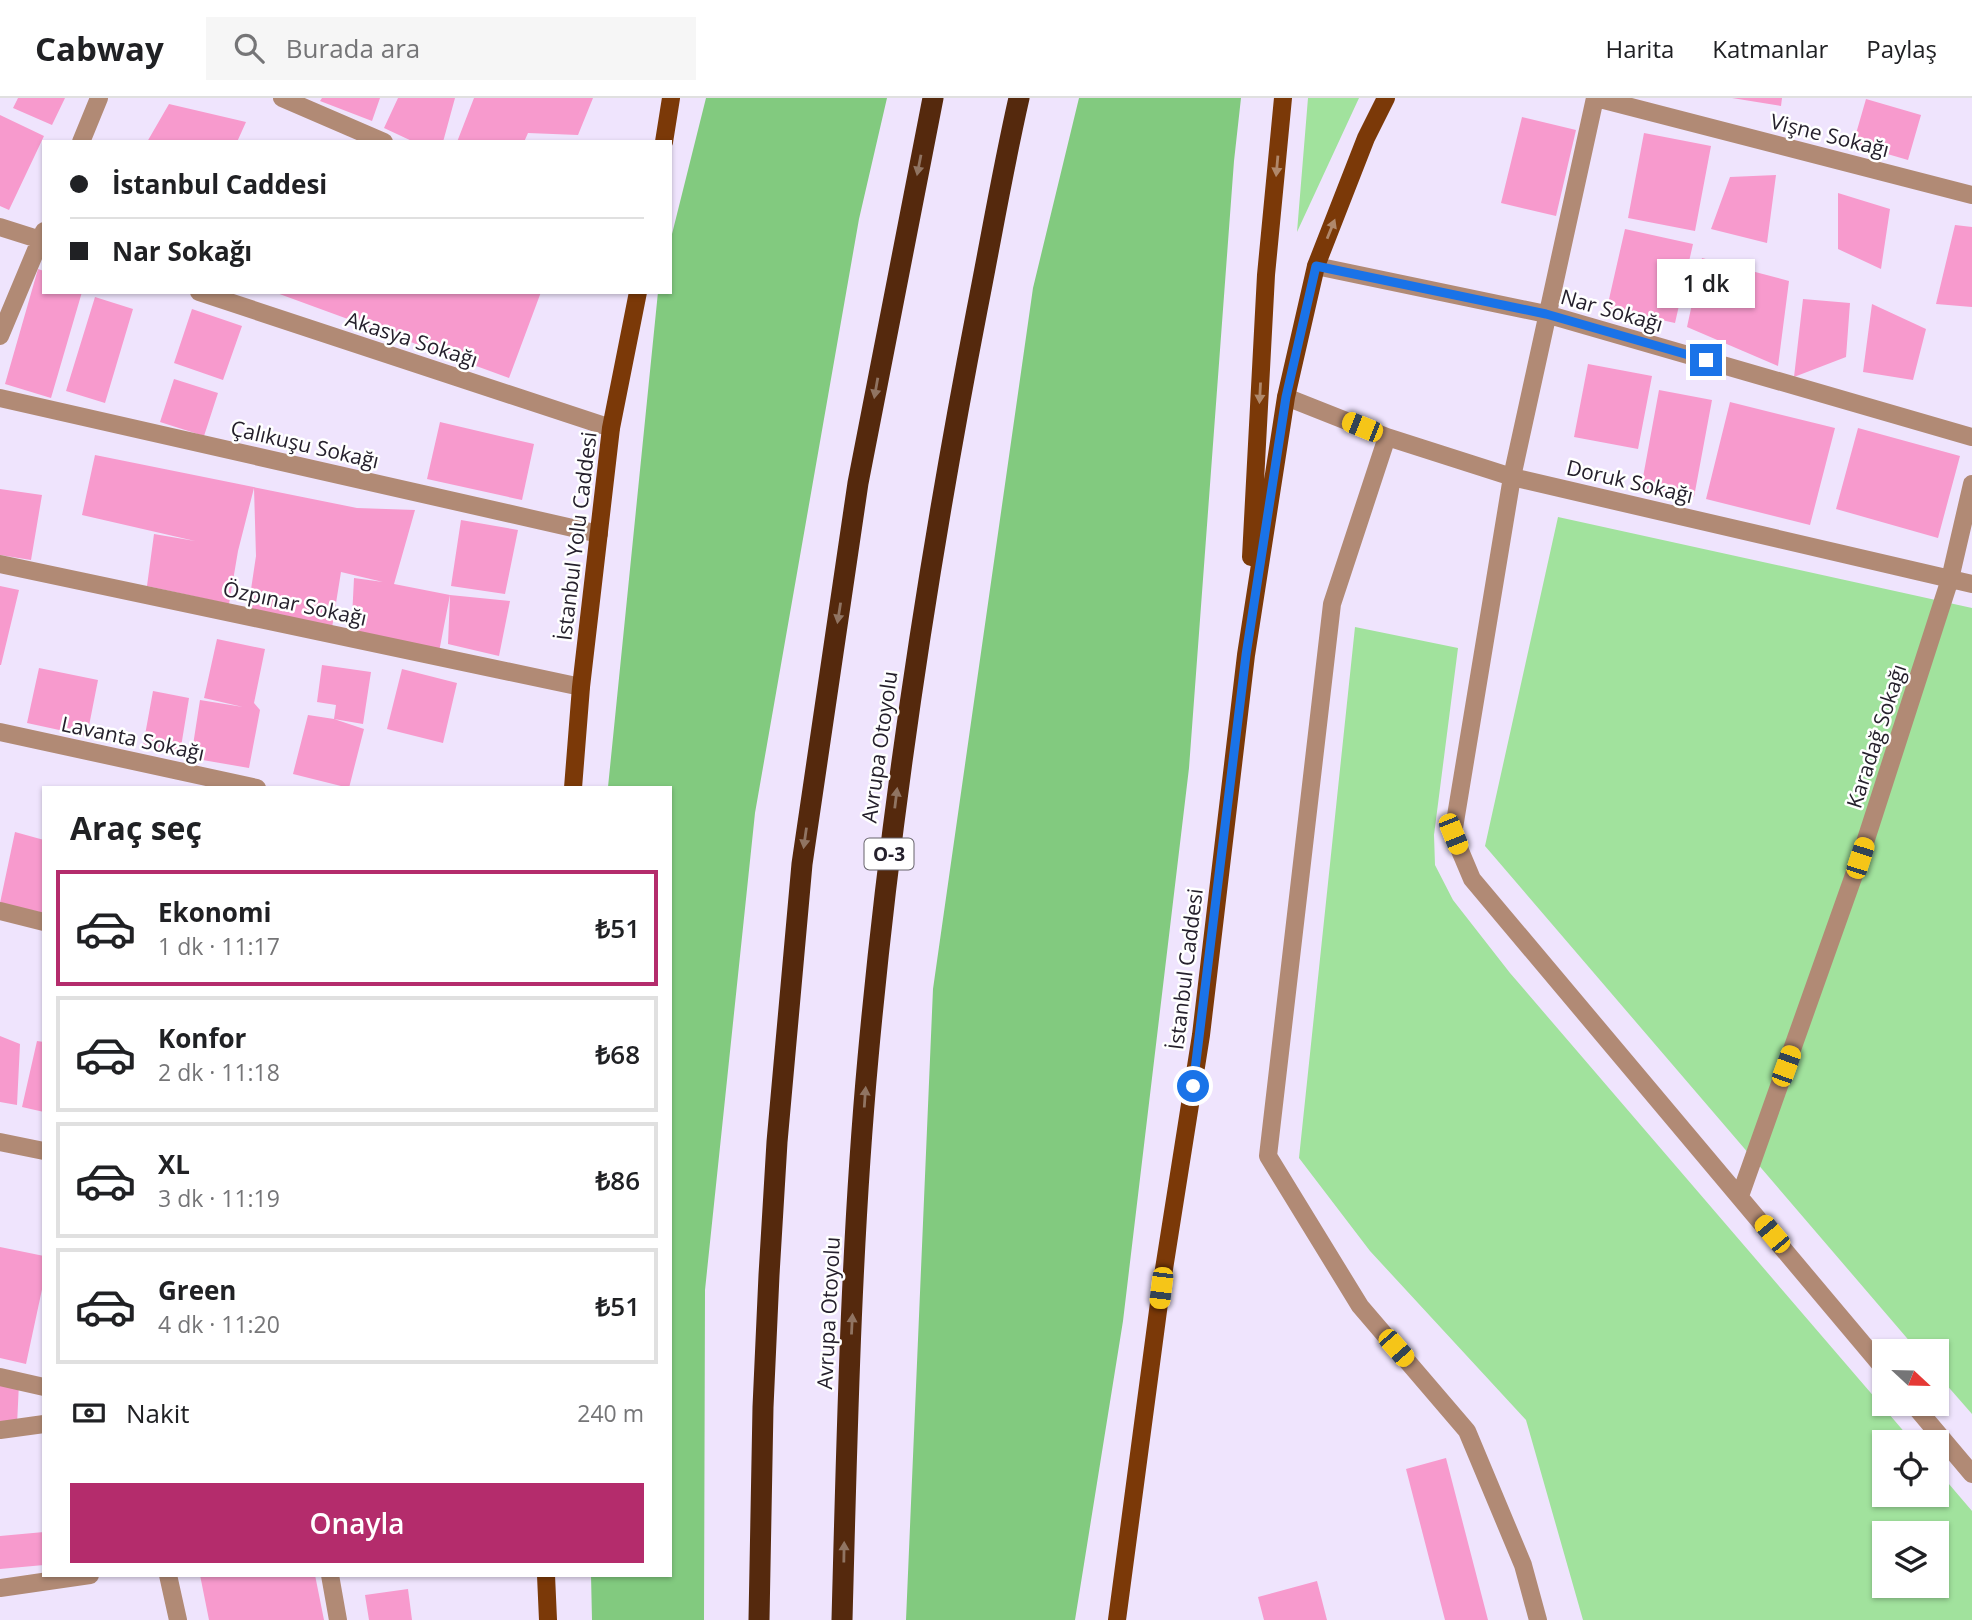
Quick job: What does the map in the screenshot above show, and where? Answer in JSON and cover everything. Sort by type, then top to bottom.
[{"type":"highway","points":[[759,1620],[763,1407],[769,1275],[777,1142],[802,864],[858,483],[933,98]]},
{"type":"highway","name":"Avrupa Otoyolu","points":[[842,1620],[857,1217],[868,1060],[891,840],[910,692],[933,551],[1019,98]]},
{"type":"main road","points":[[664,140],[671,98]]},
{"type":"main road","points":[[1246,655],[1266,275],[1283,98]]},
{"type":"main road","points":[[1246,655],[1286,397],[1316,266],[1366,138],[1386,98]]},
{"type":"main road","name":"İstanbul Yolu Caddesi","points":[[573,786],[581,687],[611,428],[638,294]]},
{"type":"main road","name":"İstanbul Caddesi","points":[[1117,1620],[1161,1288],[1200,1035],[1246,655]]},
{"type":"main road","points":[[546,1577],[548,1620]]},
{"type":"street","points":[[82,140],[99,98]]},
{"type":"street","points":[[282,98],[379,140]]},
{"type":"street","points":[[1596,98],[1512,477],[1453,834],[1472,879],[1872,1354]]},
{"type":"street","name":"Vişne Sokağı","points":[[1596,98],[1972,195]]},
{"type":"street","points":[[0,227],[42,238]]},
{"type":"street","points":[[0,335],[42,240]]},
{"type":"street","name":"Nar Sokağı","points":[[1316,266],[1546,314],[1972,437]]},
{"type":"street","name":"Akasya Sokağı","points":[[205,294],[611,428]]},
{"type":"street","name":"Doruk Sokağı","points":[[1286,397],[1387,437],[1512,477],[1972,583]]},
{"type":"street","name":"Çalıkuşu Sokağı","points":[[0,398],[599,534]]},
{"type":"street","points":[[1387,437],[1332,604],[1268,1156],[1360,1306],[1467,1431],[1523,1565],[1538,1620]]},
{"type":"street","name":"Karadağ Sokağı","points":[[1740,1196],[1860,858],[1950,579],[1972,484]]},
{"type":"street","name":"Özpınar Sokağı","points":[[0,564],[581,687]]},
{"type":"street","name":"Lavanta Sokağı","points":[[0,732],[248,786]]},
{"type":"street","points":[[0,911],[42,922]]},
{"type":"street","points":[[0,1142],[42,1151]]},
{"type":"street","points":[[0,1377],[42,1387]]},
{"type":"street","points":[[1923,1416],[1972,1474]]},
{"type":"street","points":[[0,1430],[42,1424]]},
{"type":"street","points":[[0,1588],[76,1577]]},
{"type":"street","points":[[168,1577],[178,1620]]},
{"type":"street","points":[[330,1577],[338,1620]]},
{"type":"green space","points":[[706,98],[887,98],[859,219],[755,813],[705,1290],[704,1620],[592,1620],[591,1577],[672,1577],[672,786],[608,786],[658,294],[672,294],[672,234]]},
{"type":"green space","points":[[1079,98],[1241,98],[1234,161],[1189,768],[1123,1321],[1075,1620],[906,1620],[933,989],[1033,288]]},
{"type":"green space","points":[[1308,98],[1359,98],[1297,232]]},
{"type":"green space","points":[[1558,517],[1972,608],[1972,1414],[1950,1389],[1950,1339],[1908,1339],[1485,846]]},
{"type":"green space","points":[[1355,627],[1458,648],[1434,835],[1435,865],[1453,900],[1510,973],[1872,1394],[1872,1416],[1891,1416],[1903,1430],[1872,1430],[1872,1507],[1949,1507],[1949,1484],[1972,1511],[1972,1620],[1583,1620],[1526,1420],[1370,1251],[1299,1158]]},
{"type":"building","points":[[18,98],[65,98],[52,125],[13,108]]},
{"type":"building","points":[[322,98],[380,98],[372,121],[320,101]]},
{"type":"building","points":[[398,98],[455,98],[444,140],[410,140],[384,128]]},
{"type":"building","points":[[474,98],[593,98],[578,135],[528,133],[525,140],[458,140]]},
{"type":"building","points":[[1732,98],[1782,98],[1781,106]]},
{"type":"building","points":[[1866,99],[1921,115],[1908,160],[1853,144]]},
{"type":"building","points":[[169,104],[246,122],[238,140],[148,140]]},
{"type":"building","points":[[0,115],[44,136],[9,210],[0,206]]},
{"type":"building","points":[[1522,117],[1576,130],[1556,216],[1501,203]]},
{"type":"building","points":[[1644,133],[1711,146],[1695,231],[1628,218]]},
{"type":"building","points":[[1776,175],[1767,243],[1711,229],[1730,177]]},
{"type":"building","points":[[1838,193],[1890,209],[1881,269],[1838,249]]},
{"type":"building","points":[[1955,225],[1972,227],[1972,307],[1936,304]]},
{"type":"building","points":[[1625,229],[1693,244],[1675,323],[1607,308]]},
{"type":"building","points":[[1702,258],[1789,281],[1778,366],[1687,327]]},
{"type":"building","points":[[38,269],[42,270],[42,294],[81,294],[51,398],[5,384]]},
{"type":"building","points":[[279,294],[540,294],[509,378]]},
{"type":"building","points":[[95,297],[133,309],[105,403],[66,391]]},
{"type":"building","points":[[1803,299],[1850,303],[1846,357],[1794,377]]},
{"type":"building","points":[[1872,304],[1926,329],[1913,380],[1863,372]]},
{"type":"building","points":[[192,309],[242,326],[223,380],[174,363]]},
{"type":"building","points":[[1588,364],[1652,376],[1638,449],[1574,437]]},
{"type":"building","points":[[174,379],[218,393],[204,436],[160,422]]},
{"type":"building","points":[[1659,390],[1712,400],[1694,497],[1641,488]]},
{"type":"building","points":[[1730,402],[1835,428],[1810,525],[1706,499]]},
{"type":"building","points":[[440,422],[534,444],[522,500],[427,479]]},
{"type":"building","points":[[1858,428],[1960,456],[1938,538],[1836,509]]},
{"type":"building","points":[[95,455],[357,508],[415,510],[394,584],[450,595],[438,657],[351,638],[354,578],[383,582],[341,572],[331,634],[247,616],[256,556],[254,488],[238,551],[229,604],[147,586],[154,534],[195,541],[82,515]]},
{"type":"building","points":[[0,489],[42,495],[31,560],[0,555]]},
{"type":"building","points":[[461,520],[518,530],[505,594],[451,586]]},
{"type":"building","points":[[0,586],[19,590],[1,665],[0,665]]},
{"type":"building","points":[[450,595],[510,601],[499,656],[448,644]]},
{"type":"building","points":[[217,639],[265,649],[254,703],[260,710],[249,768],[191,758],[200,700],[243,707],[204,698]]},
{"type":"building","points":[[322,665],[371,672],[363,724],[334,719],[336,705],[317,702]]},
{"type":"building","points":[[39,668],[98,680],[87,736],[27,723]]},
{"type":"building","points":[[402,669],[457,683],[443,743],[387,729]]},
{"type":"building","points":[[153,691],[189,698],[180,753],[143,746]]},
{"type":"building","points":[[308,715],[334,719],[364,729],[350,786],[293,774]]},
{"type":"building","points":[[15,832],[42,839],[42,913],[0,903]]},
{"type":"building","points":[[0,1036],[20,1044],[17,1105],[0,1102]]},
{"type":"building","points":[[37,1041],[42,1042],[42,1112],[22,1107]]},
{"type":"building","points":[[0,1247],[42,1256],[42,1289],[26,1364],[0,1358]]},
{"type":"building","points":[[0,1382],[19,1383],[17,1425],[0,1424]]},
{"type":"building","points":[[1446,1458],[1488,1620],[1445,1620],[1406,1469]]},
{"type":"building","points":[[42,1532],[42,1565],[0,1569],[0,1536]]},
{"type":"building","points":[[200,1577],[315,1577],[324,1620],[209,1620]]},
{"type":"building","points":[[1317,1581],[1327,1620],[1264,1620],[1258,1597]]},
{"type":"building","points":[[408,1589],[412,1620],[369,1620],[365,1595]]},
{"type":"route","points":[[1193,1086],[1246,655],[1286,397],[1316,266],[1546,314],[1706,360]]}]
